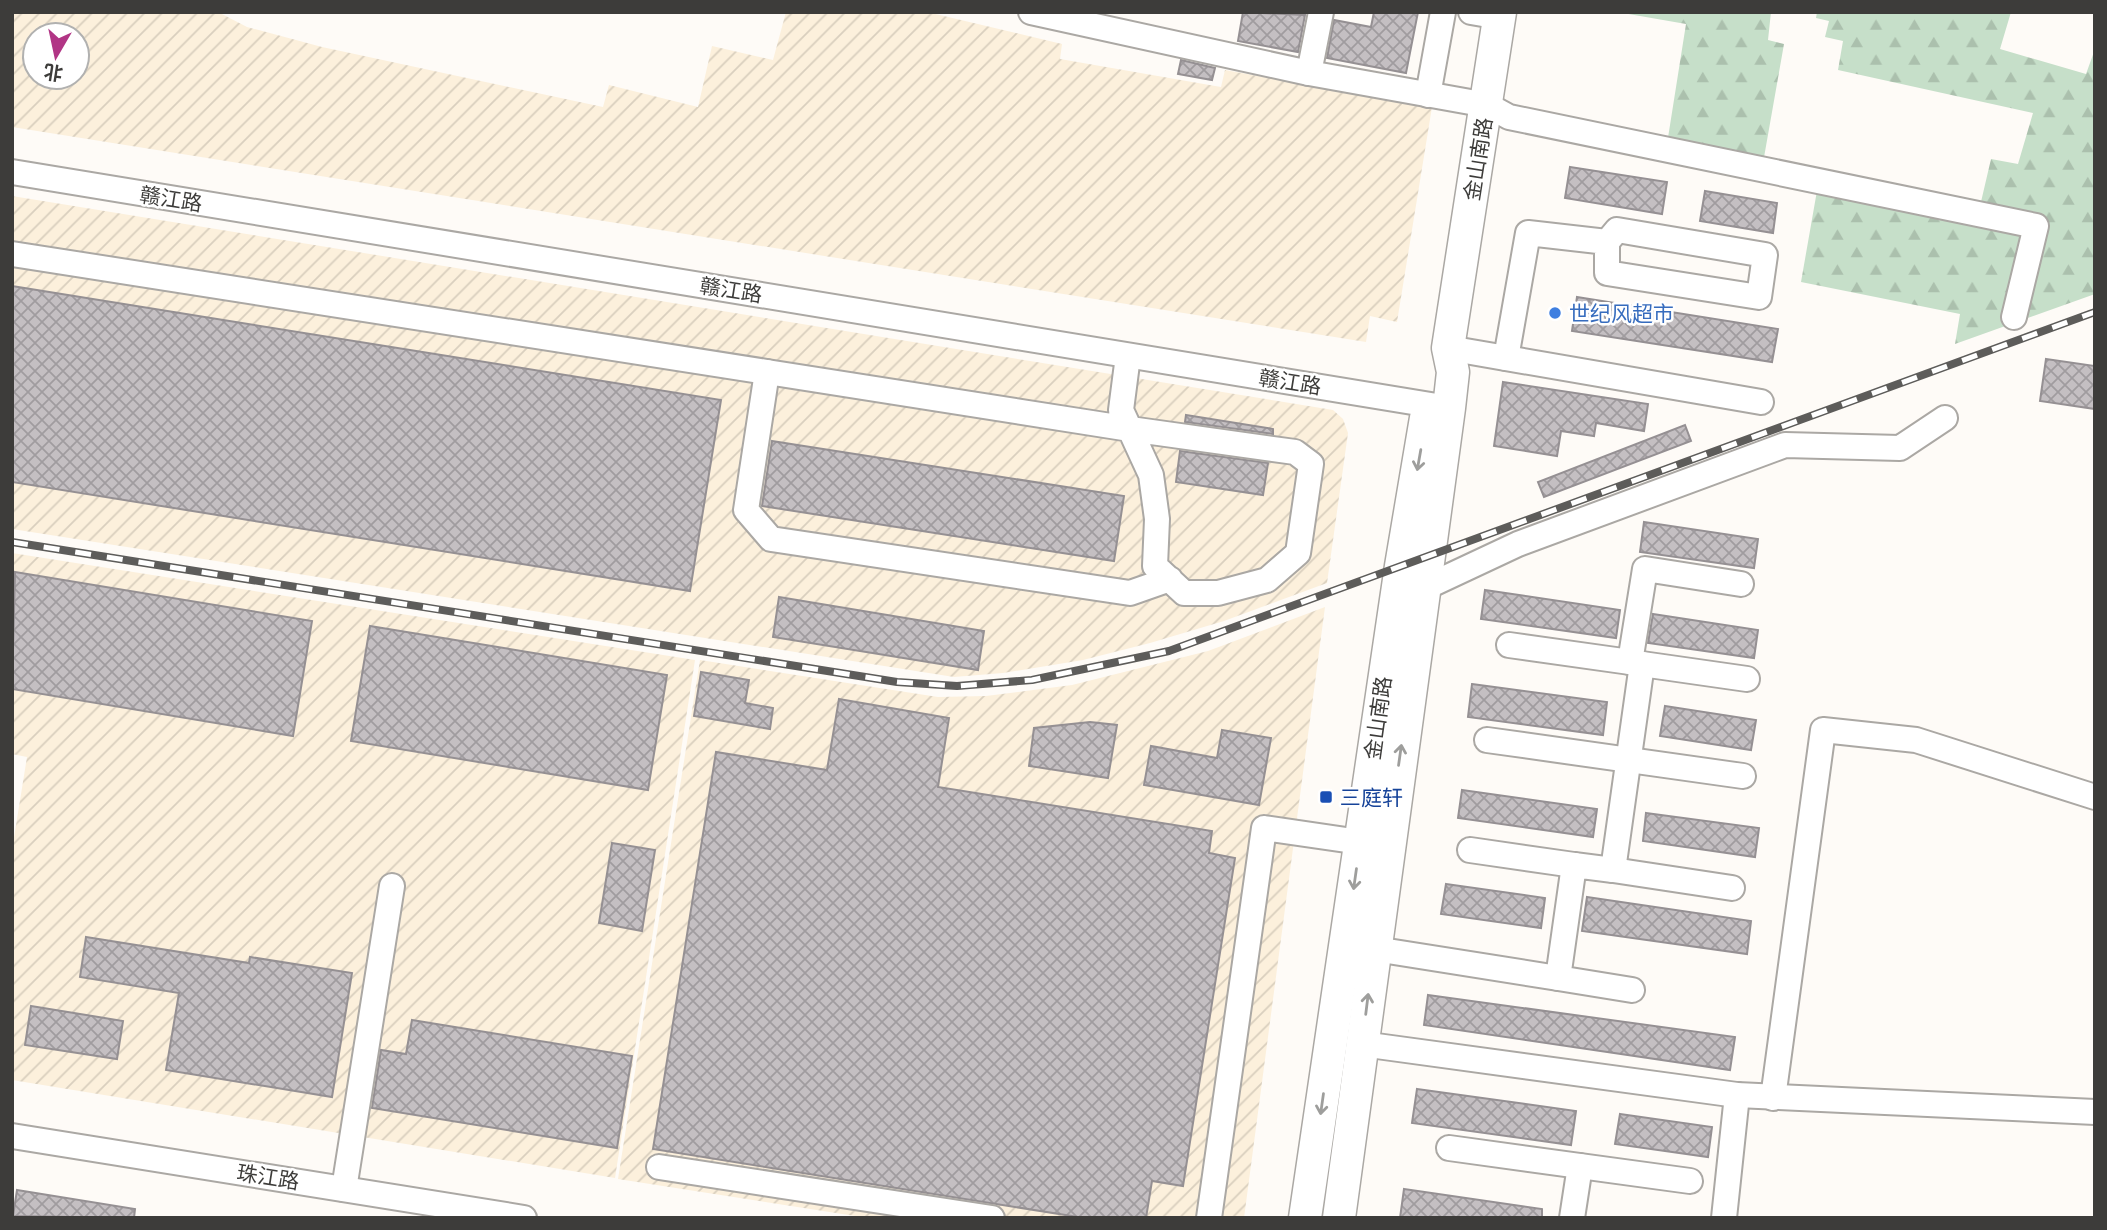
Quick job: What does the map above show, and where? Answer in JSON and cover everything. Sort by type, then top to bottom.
[{"type":"main road","name":"金山南路","points":[[1339,1218],[1422,589],[1439,406],[1435,367],[1448,348],[1487,105],[1490,14]]},
{"type":"main road","name":"金山南路","points":[[1305,1218],[1360,842],[1439,406]]},
{"type":"street","points":[[1031,12],[1309,73],[1487,105],[1509,117],[2036,226],[2014,317]]},
{"type":"street","points":[[1309,73],[1321,12]]},
{"type":"street","points":[[1428,95],[1443,12]]},
{"type":"street","name":"赣江路","points":[[12,172],[1439,406]]},
{"type":"street","points":[[1617,230],[1765,255],[1759,297],[1607,273],[1607,242],[1617,230]]},
{"type":"street","points":[[1506,358],[1528,233],[1607,242]]},
{"type":"street","points":[[12,254],[1130,429],[1295,452],[1311,464],[1298,553],[1267,580],[1218,593],[1184,593],[1154,566],[1157,519],[1151,475],[1130,429],[1121,410],[1128,356]]},
{"type":"street","points":[[1448,348],[1761,402]]},
{"type":"street","points":[[767,372],[746,510],[771,539],[1130,593],[1170,579]]},
{"type":"street","points":[[1422,589],[1518,544],[1785,445],[1900,448],[1945,418]]},
{"type":"street","points":[[1613,870],[1629,760],[1645,569],[1741,584]]},
{"type":"street","points":[[1509,645],[1747,679]]},
{"type":"street","points":[[1773,1097],[1822,730],[1916,740],[2095,797]]},
{"type":"street","points":[[1487,740],[1743,776]]},
{"type":"street","points":[[1209,1218],[1264,828],[1360,842]]},
{"type":"street","points":[[1469,850],[1732,888]]},
{"type":"street","points":[[1558,978],[1574,865]]},
{"type":"street","points":[[344,1189],[392,886]]},
{"type":"street","points":[[1375,949],[1632,990]]},
{"type":"street","points":[[1362,1044],[1737,1095],[2095,1111]]},
{"type":"street","points":[[1724,1218],[1737,1095]]},
{"type":"street","name":"珠江路","points":[[12,1136],[524,1218]]},
{"type":"street","points":[[1449,1148],[1690,1181]]},
{"type":"street","points":[[1572,1218],[1580,1166]]},
{"type":"street","points":[[659,1167],[992,1218]]},
{"type":"shaded area","points":[[12,12],[218,12],[247,27],[322,47],[603,107],[609,85],[698,107],[712,46],[773,60],[786,12],[927,12],[1062,44],[1060,59],[1221,87],[1225,70],[1432,107],[1397,322],[1370,316],[1366,342],[12,127]]},
{"type":"shaded area","points":[[12,196],[1333,410],[1343,419],[1348,433],[1327,583],[1224,621],[1083,660],[1003,673],[954,677],[12,529]]},
{"type":"shaded area","points":[[12,553],[695,660],[615,1178],[12,1080],[12,850],[27,757],[12,754]]},
{"type":"shaded area","points":[[1325,607],[1244,1218],[868,1218],[618,1179],[700,660],[938,697],[986,696],[1072,685],[1208,651]]},
{"type":"green space","points":[[1617,12],[1771,12],[1768,40],[1784,44],[1763,163],[1667,144],[1686,24]]},
{"type":"green space","points":[[1817,12],[2011,12],[2000,49],[2086,74],[2095,49],[2095,294],[1955,344],[1960,314],[1801,282],[1818,185],[1977,219],[1991,159],[2018,164],[2033,113],[1838,70],[1843,41],[1825,37],[1829,21],[1816,18]]},
{"type":"building","points":[[1243,12],[1305,15],[1298,52],[1238,41]]},
{"type":"building","points":[[1374,12],[1418,12],[1406,73],[1327,58],[1334,20],[1371,27]]},
{"type":"building","points":[[1181,60],[1215,68],[1212,80],[1178,74]]},
{"type":"building","points":[[1570,167],[1667,182],[1662,214],[1565,198]]},
{"type":"building","points":[[1705,191],[1777,203],[1773,233],[1700,221]]},
{"type":"building","points":[[12,286],[721,400],[690,591],[12,482]]},
{"type":"building","points":[[1577,297],[1778,329],[1772,362],[1572,331]]},
{"type":"building","points":[[2046,359],[2095,366],[2095,409],[2040,401]]},
{"type":"building","points":[[1503,382],[1648,404],[1644,431],[1596,423],[1594,436],[1561,431],[1557,456],[1494,446]]},
{"type":"building","points":[[1186,415],[1273,429],[1273,434],[1185,422]]},
{"type":"building","points":[[1685,425],[1691,441],[1544,497],[1538,482]]},
{"type":"building","points":[[772,441],[1124,496],[1114,561],[762,506]]},
{"type":"building","points":[[1180,451],[1268,463],[1263,495],[1176,482]]},
{"type":"building","points":[[1644,522],[1758,539],[1754,568],[1640,552]]},
{"type":"building","points":[[15,572],[312,621],[293,736],[12,689]]},
{"type":"building","points":[[1485,590],[1620,610],[1616,638],[1481,619]]},
{"type":"building","points":[[779,597],[984,631],[978,670],[773,637]]},
{"type":"building","points":[[1653,614],[1758,630],[1754,658],[1648,643]]},
{"type":"building","points":[[370,626],[667,675],[648,790],[351,741]]},
{"type":"building","points":[[701,672],[749,680],[745,703],[773,708],[770,729],[694,716]]},
{"type":"building","points":[[1472,684],[1607,702],[1603,735],[1468,717]]},
{"type":"building","points":[[839,699],[949,718],[938,787],[1212,831],[1209,853],[1235,858],[1183,1186],[1152,1181],[1146,1218],[1084,1218],[653,1149],[716,752],[827,770]]},
{"type":"building","points":[[1665,706],[1756,720],[1751,750],[1660,736]]},
{"type":"building","points":[[1090,722],[1117,725],[1108,778],[1029,766],[1034,728]]},
{"type":"building","points":[[1222,730],[1271,738],[1259,805],[1144,785],[1151,746],[1217,758]]},
{"type":"building","points":[[1462,790],[1597,809],[1593,837],[1458,818]]},
{"type":"building","points":[[1646,813],[1759,828],[1755,857],[1643,841]]},
{"type":"building","points":[[612,843],[655,850],[642,931],[599,923]]},
{"type":"building","points":[[1446,884],[1545,898],[1541,928],[1441,914]]},
{"type":"building","points":[[1587,897],[1751,921],[1747,954],[1582,931]]},
{"type":"building","points":[[86,937],[249,963],[250,957],[352,973],[332,1097],[166,1070],[179,993],[80,977]]},
{"type":"building","points":[[1428,995],[1735,1037],[1730,1070],[1424,1025]]},
{"type":"building","points":[[31,1006],[123,1021],[117,1059],[25,1045]]},
{"type":"building","points":[[412,1020],[632,1056],[617,1148],[372,1108],[381,1050],[406,1054]]},
{"type":"building","points":[[1417,1089],[1576,1111],[1571,1145],[1412,1123]]},
{"type":"building","points":[[1620,1114],[1712,1127],[1708,1157],[1615,1144]]},
{"type":"building","points":[[1404,1189],[1542,1209],[1542,1218],[1400,1218]]},
{"type":"building","points":[[17,1190],[135,1209],[134,1218],[13,1216]]},
{"type":"railway","points":[[12,542],[897,682],[957,686],[1032,680],[1169,651],[2095,312]]},
{"type":"place","name":"世纪风超市","points":[[1555,313]]},
{"type":"place","name":"三庭轩","points":[[1326,797]]}]
